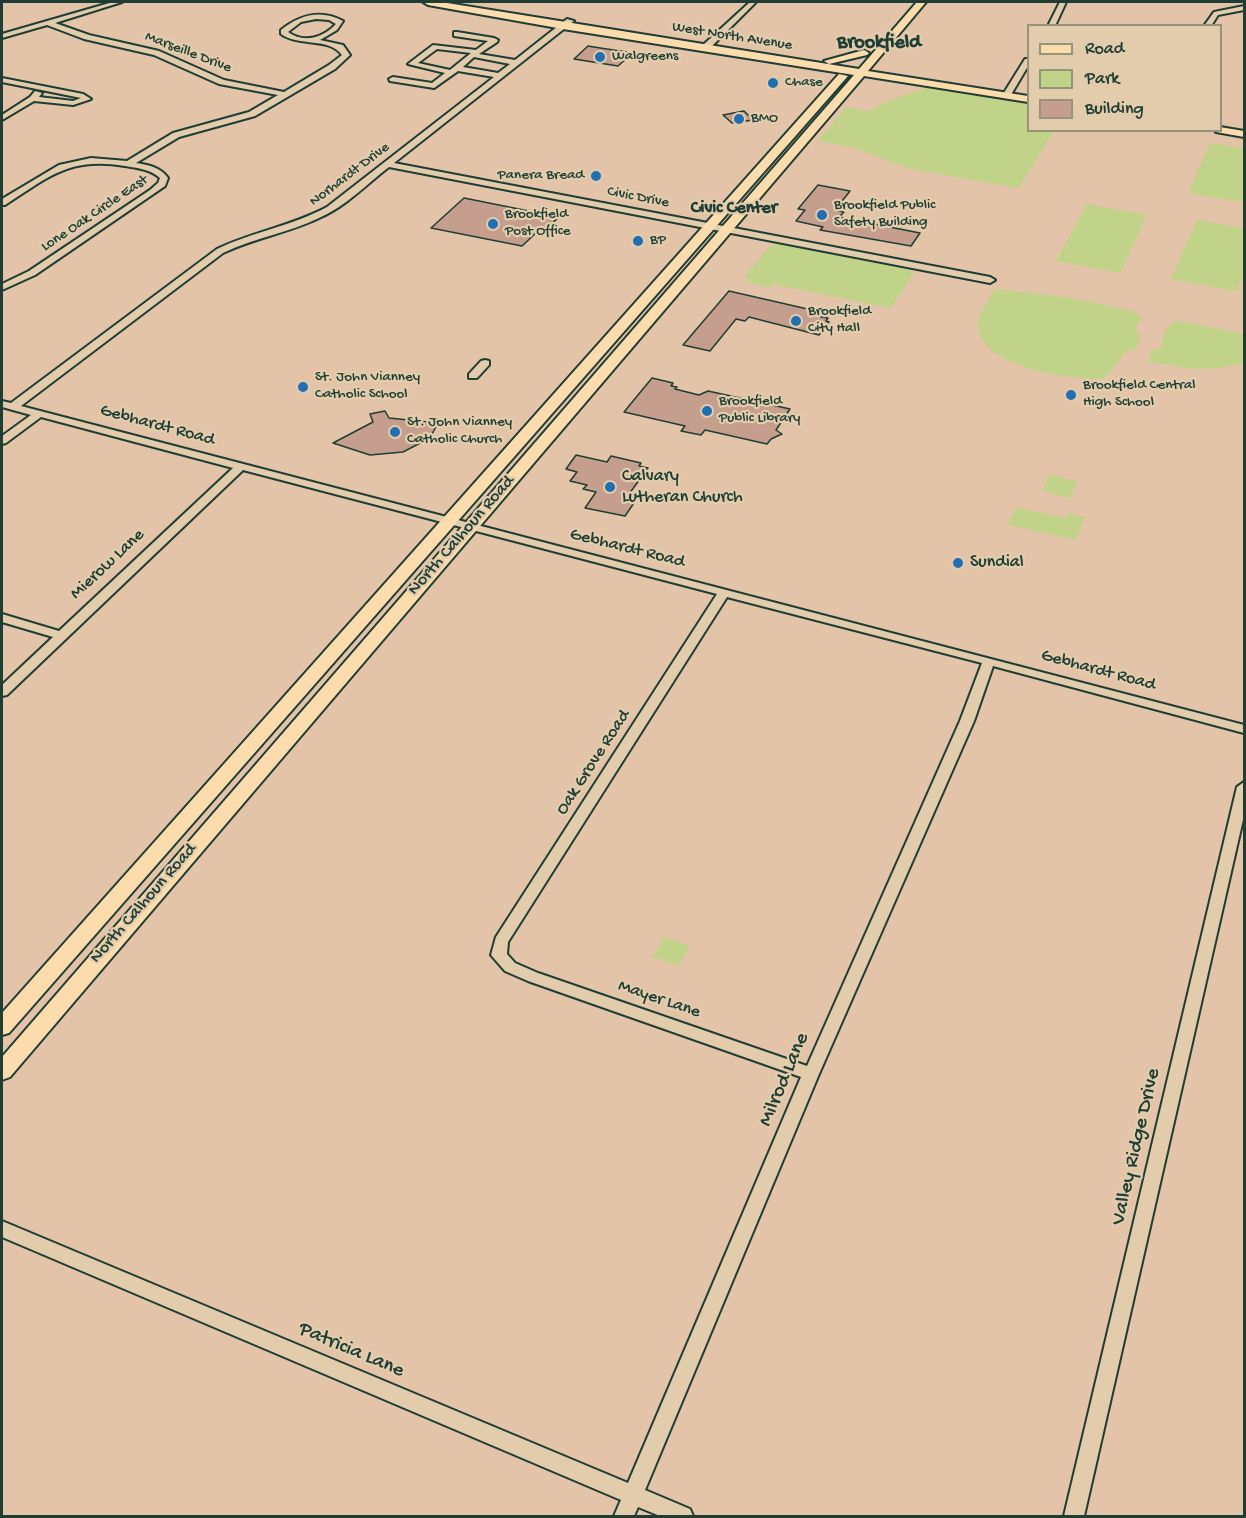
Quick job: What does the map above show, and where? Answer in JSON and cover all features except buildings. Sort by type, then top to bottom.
[{"type":"main road","name":"West North Avenue","points":[[429,2],[708,45],[829,61],[856,71],[900,72],[1027,98]]},
{"type":"main road","name":"North Calhoun Road","points":[[2,1027],[711,225],[922,2]]},
{"type":"main road","name":"North Calhoun Road","points":[[2,1071],[296,727],[381,632],[729,229],[856,71],[864,53],[873,42]]},
{"type":"main road","name":"West North Avenue","points":[[708,45],[745,54],[883,76],[1008,93],[1027,93]]},
{"type":"main road","points":[[829,61],[864,53]]},
{"type":"main road","points":[[745,54],[856,71]]},
{"type":"main road","points":[[1222,124],[1245,128]]},
{"type":"main road","points":[[1222,130],[1245,134]]},
{"type":"main road","points":[[470,527],[464,523],[466,518],[506,469],[513,448]]},
{"type":"main road","points":[[381,632],[413,578],[456,528],[450,521]]},
{"type":"street","points":[[2,36],[120,2]]},
{"type":"street","points":[[708,45],[753,2]]},
{"type":"street","points":[[1052,24],[1063,2]]},
{"type":"street","points":[[1208,24],[1216,13],[1245,8]]},
{"type":"street","points":[[2,203],[66,164],[92,159],[128,164],[165,141],[194,129],[252,114],[332,67],[346,55],[340,47],[288,36],[284,32],[288,27],[304,18],[332,18],[340,23],[315,41]]},
{"type":"street","name":"Marseille Drive","points":[[48,22],[87,37],[156,53],[222,82],[284,94]]},
{"type":"street","name":"Norhardt Drive","points":[[14,407],[220,251],[240,242],[298,226],[314,219],[388,164],[567,23]]},
{"type":"street","points":[[393,79],[434,86],[494,40],[456,34]]},
{"type":"street","points":[[500,76],[412,64],[436,47],[517,63]]},
{"type":"street","points":[[1008,93],[1027,64]]},
{"type":"street","points":[[2,80],[83,96],[87,99],[73,103],[33,99]]},
{"type":"street","points":[[2,118],[33,99],[40,88]]},
{"type":"street","name":"Lone Oak Circle East","points":[[2,287],[20,281],[39,269],[162,184],[164,178],[160,172],[128,164]]},
{"type":"street","name":"Civic Drive","points":[[388,164],[990,280]]},
{"type":"street","points":[[473,376],[485,363]]},
{"type":"street","name":"Gebhardt Road","points":[[2,404],[1245,729]]},
{"type":"street","points":[[2,441],[39,414]]},
{"type":"street","name":"Mierow Lane","points":[[2,692],[241,466]]},
{"type":"street","name":"Oak Grove Road","points":[[500,955],[501,941],[724,592]]},
{"type":"street","points":[[2,618],[60,635]]},
{"type":"street","name":"Milrod Lane","points":[[624,1516],[811,1074],[967,720],[989,661]]},
{"type":"street","name":"Valley Ridge Drive","points":[[1074,1516],[1245,788]]},
{"type":"street","name":"Mayer Lane","points":[[500,955],[510,966],[526,974],[811,1074]]},
{"type":"street","name":"Patricia Lane","points":[[2,1229],[683,1516]]},
{"type":"green space","points":[[928,87],[1027,102],[1027,132],[1053,132],[1019,188],[911,169],[852,147],[818,141],[846,107],[869,111],[886,102]]},
{"type":"green space","points":[[1210,143],[1244,148],[1244,202],[1188,193]]},
{"type":"green space","points":[[1087,204],[1147,215],[1120,273],[1056,261]]},
{"type":"green space","points":[[1197,220],[1244,228],[1244,271],[1237,291],[1171,279]]},
{"type":"green space","points":[[779,243],[906,267],[914,273],[891,308],[772,284],[769,288],[749,282],[745,276],[769,247]]},
{"type":"green space","points":[[995,289],[1065,297],[1133,311],[1141,317],[1135,333],[1141,334],[1135,351],[1128,349],[1104,379],[1051,374],[1012,362],[995,353],[984,341],[978,327],[981,312]]},
{"type":"green space","points":[[1179,321],[1244,334],[1244,363],[1206,369],[1149,362],[1151,349],[1161,350],[1168,328]]},
{"type":"green space","points":[[1050,475],[1077,481],[1070,498],[1042,491]]},
{"type":"green space","points":[[1016,508],[1066,518],[1068,513],[1085,517],[1076,540],[1008,525]]},
{"type":"green space","points":[[664,937],[690,946],[679,966],[653,957]]},
{"type":"place","name":"Walgreens","points":[[600,57]]},
{"type":"place","name":"Chase","points":[[773,83]]},
{"type":"place","name":"BMO","points":[[739,119]]},
{"type":"place","name":"Panera Bread","points":[[596,176]]},
{"type":"place","name":"Brookfield Public Safety Building","points":[[822,215]]},
{"type":"place","name":"Brookfield Post Office","points":[[493,224]]},
{"type":"place","name":"BP","points":[[638,241]]},
{"type":"place","name":"Brookfield City Hall","points":[[796,321]]},
{"type":"place","name":"St. John Vianney Catholic School","points":[[303,387]]},
{"type":"place","name":"Brookfield Central High School","points":[[1071,395]]},
{"type":"place","name":"Brookfield Public Library","points":[[707,411]]},
{"type":"place","name":"St. John Vianney Catholic Church","points":[[395,432]]},
{"type":"place","name":"Calvary Lutheran Church","points":[[610,487]]},
{"type":"place","name":"Sundial","points":[[958,563]]},
{"type":"district","name":"Brookfield","points":[[879,44]]},
{"type":"district","name":"Civic Center","points":[[734,209]]}]
